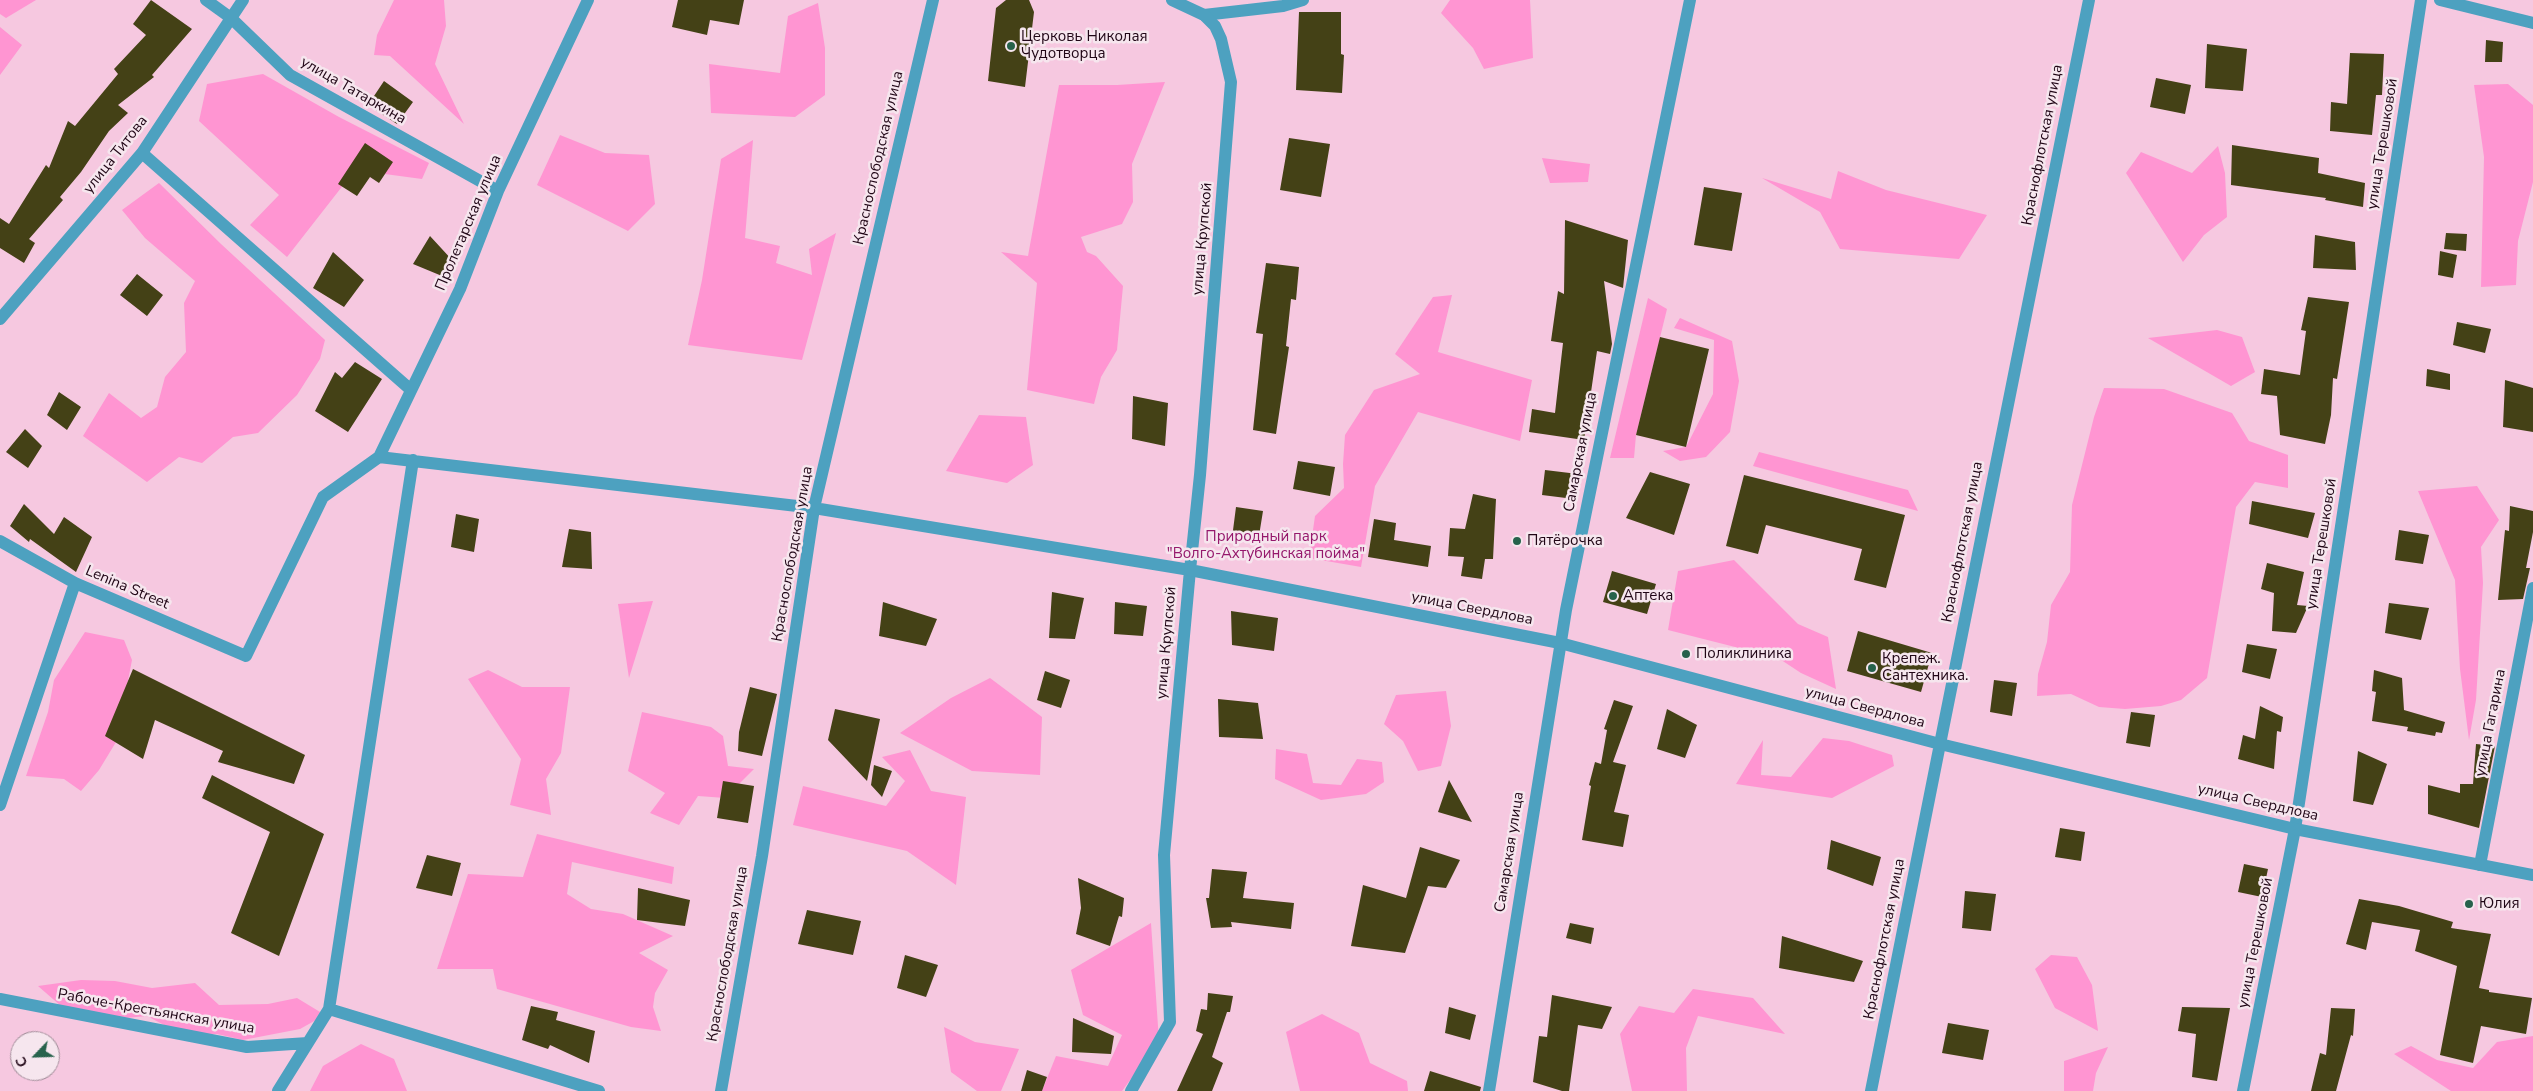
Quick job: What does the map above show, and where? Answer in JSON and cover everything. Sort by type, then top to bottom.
[{"type":"street","name":"улица Татаркина","points":[[206,0],[231,18],[290,75],[498,191]]},
{"type":"street","name":"улица Титова","points":[[0,319],[142,154],[243,0]]},
{"type":"street","name":"Пролетарская улица","points":[[379,457],[460,289],[498,191],[588,0]]},
{"type":"street","name":"Краснослободская улица","points":[[721,1091],[762,856],[814,508],[933,0]]},
{"type":"street","points":[[1172,0],[1204,16],[1283,6],[1303,0]]},
{"type":"street","name":"Самарская улица","points":[[1489,1091],[1560,643],[1690,0]]},
{"type":"street","name":"Краснофлотская улица","points":[[1871,1091],[2088,0]]},
{"type":"street","name":"улица Терешковой","points":[[2243,1091],[2295,829],[2421,0]]},
{"type":"street","points":[[2440,0],[2533,22]]},
{"type":"street","name":"улица Крупской","points":[[1131,1091],[1170,1022],[1164,854],[1200,475],[1231,82],[1221,39],[1215,26],[1204,16]]},
{"type":"street","points":[[142,154],[411,390]]},
{"type":"street","name":"улица Свердлова","points":[[379,457],[814,508],[1190,570],[1560,643],[1940,744],[2295,829],[2533,875]]},
{"type":"street","name":"Lenina Street","points":[[0,541],[74,583],[246,656],[323,497],[379,457]]},
{"type":"street","points":[[278,1091],[329,1009],[414,460]]},
{"type":"street","points":[[0,805],[74,583]]},
{"type":"street","name":"улица Гагарина","points":[[2480,865],[2533,588]]},
{"type":"street","name":"Рабоче-Крестьянская улица","points":[[0,999],[247,1047],[308,1043]]},
{"type":"street","points":[[329,1009],[599,1091]]},
{"type":"green space","name":"Природный парк \"Волго-Ахтубинская пойма\"","points":[[0,0],[2533,0],[2533,1091],[0,1091]]},
{"type":"shaded area","points":[[0,0],[36,0],[6,18],[0,14]]},
{"type":"shaded area","points":[[394,0],[444,0],[446,26],[435,64],[464,124],[390,56],[374,55],[377,35]]},
{"type":"shaded area","points":[[1450,0],[1530,0],[1533,58],[1484,69],[1473,48],[1441,13]]},
{"type":"shaded area","points":[[818,3],[825,48],[825,95],[795,117],[711,113],[709,64],[780,73],[788,16]]},
{"type":"shaded area","points":[[0,27],[22,45],[0,75]]},
{"type":"shaded area","points":[[263,74],[339,117],[429,163],[422,179],[355,170],[287,257],[250,225],[279,195],[199,121],[207,84]]},
{"type":"shaded area","points":[[1165,82],[1132,164],[1133,202],[1122,224],[1081,237],[1087,252],[1096,256],[1123,286],[1117,350],[1101,377],[1094,404],[1027,390],[1037,283],[1001,252],[1028,256],[1059,85],[1117,85]]},
{"type":"shaded area","points":[[2508,84],[2533,105],[2533,182],[2518,241],[2516,285],[2481,287],[2484,157],[2474,85]]},
{"type":"shaded area","points":[[560,135],[605,153],[649,155],[655,204],[628,231],[537,185]]},
{"type":"shaded area","points":[[753,140],[745,238],[780,246],[776,263],[812,275],[809,249],[836,233],[802,360],[688,345],[702,280],[721,159]]},
{"type":"shaded area","points":[[2218,146],[2225,173],[2227,217],[2204,235],[2183,262],[2126,173],[2141,152],[2192,173]]},
{"type":"shaded area","points":[[1542,158],[1590,164],[1588,182],[1550,183]]},
{"type":"shaded area","points":[[1838,171],[1886,190],[1987,215],[1959,259],[1840,249],[1820,212],[1762,178],[1831,199]]},
{"type":"shaded area","points":[[159,183],[221,244],[325,340],[320,359],[297,395],[258,433],[233,437],[202,463],[179,457],[147,482],[83,436],[109,393],[141,418],[157,407],[165,377],[186,352],[184,303],[195,281],[145,238],[122,210]]},
{"type":"shaded area","points":[[1452,295],[1438,352],[1532,380],[1520,441],[1418,412],[1375,486],[1361,567],[1309,558],[1315,516],[1344,488],[1345,435],[1374,390],[1420,374],[1395,354],[1433,297]]},
{"type":"shaded area","points":[[1648,298],[1667,309],[1636,435],[1634,458],[1610,458]]},
{"type":"shaded area","points":[[1680,318],[1732,341],[1739,381],[1730,432],[1706,457],[1680,461],[1663,451],[1686,447],[1713,394],[1714,340],[1674,328]]},
{"type":"shaded area","points":[[2217,330],[2242,337],[2255,372],[2231,386],[2148,338]]},
{"type":"shaded area","points":[[2104,388],[2164,389],[2232,413],[2249,441],[2288,455],[2288,488],[2255,482],[2236,507],[2207,678],[2181,700],[2161,706],[2125,709],[2099,707],[2071,694],[2037,696],[2038,674],[2047,642],[2051,605],[2070,572],[2072,505],[2094,417]]},
{"type":"shaded area","points":[[979,415],[1026,417],[1033,465],[1007,483],[946,471]]},
{"type":"shaded area","points":[[1759,452],[1908,490],[1918,511],[1753,466]]},
{"type":"shaded area","points":[[2477,486],[2499,520],[2481,547],[2483,583],[2476,700],[2469,740],[2460,669],[2455,580],[2418,491]]},
{"type":"shaded area","points":[[1734,560],[1798,624],[1828,637],[1836,689],[1801,673],[1766,650],[1739,648],[1668,630],[1678,571]]},
{"type":"shaded area","points":[[653,601],[629,678],[618,604]]},
{"type":"shaded area","points":[[85,632],[124,640],[132,660],[116,742],[99,770],[81,791],[64,779],[26,776],[48,712],[54,680]]},
{"type":"shaded area","points":[[488,670],[522,687],[570,687],[561,753],[546,779],[551,815],[510,805],[521,759],[468,679]]},
{"type":"shaded area","points":[[990,678],[1042,717],[1040,775],[972,771],[900,733],[951,698]]},
{"type":"shaded area","points":[[1446,691],[1451,726],[1441,766],[1418,771],[1403,741],[1384,724],[1396,695]]},
{"type":"shaded area","points":[[642,712],[711,727],[723,736],[728,766],[754,769],[725,798],[698,796],[679,825],[650,813],[665,793],[628,771]]},
{"type":"shaded area","points":[[1823,738],[1849,741],[1892,755],[1894,766],[1832,798],[1736,784],[1763,740],[1761,775],[1791,777]]},
{"type":"shaded area","points":[[1276,749],[1307,754],[1313,783],[1341,785],[1357,759],[1382,762],[1384,782],[1366,794],[1321,800],[1275,779]]},
{"type":"shaded area","points":[[910,750],[931,791],[966,797],[956,885],[907,851],[793,825],[803,786],[886,806],[905,781],[882,757]]},
{"type":"shaded area","points":[[537,834],[674,867],[672,884],[572,862],[567,894],[591,909],[623,914],[673,936],[639,953],[668,970],[655,993],[653,1007],[661,1031],[631,1027],[497,989],[493,969],[437,969],[468,874],[523,877]]},
{"type":"shaded area","points":[[1151,923],[1159,1041],[1122,1091],[1042,1091],[1056,1056],[1108,1066],[1122,1035],[1083,1015],[1071,970]]},
{"type":"shaded area","points":[[2051,955],[2077,957],[2092,985],[2098,1031],[2055,1008],[2035,969]]},
{"type":"shaded area","points":[[81,980],[115,981],[152,988],[195,983],[219,1005],[268,1004],[297,998],[325,1015],[300,1029],[243,1040],[217,1034],[183,1035],[147,1016],[105,1020],[69,1013],[38,986]]},
{"type":"shaded area","points":[[1693,989],[1753,998],[1785,1034],[1698,1016],[1686,1048],[1687,1091],[1632,1091],[1620,1034],[1639,1006],[1674,1013]]},
{"type":"shaded area","points":[[1322,1014],[1359,1033],[1370,1063],[1407,1081],[1408,1091],[1300,1091],[1286,1032]]},
{"type":"shaded area","points":[[944,1027],[975,1042],[1019,1049],[1001,1091],[977,1091],[951,1072]]},
{"type":"shaded area","points":[[2533,1036],[2533,1091],[2451,1091],[2394,1054],[2411,1046],[2437,1060],[2473,1068],[2497,1042]]},
{"type":"shaded area","points":[[361,1044],[394,1059],[407,1091],[310,1091],[323,1066]]},
{"type":"shaded area","points":[[2108,1047],[2096,1073],[2093,1091],[2064,1091],[2064,1061]]},
{"type":"building","points":[[151,0],[192,29],[152,75],[154,77],[118,105],[128,113],[109,131],[81,172],[60,197],[63,200],[29,239],[35,243],[24,263],[0,248],[0,218],[9,224],[46,165],[49,168],[68,121],[75,126],[118,74],[114,69],[146,35],[133,24]]},
{"type":"building","points":[[678,0],[744,0],[739,25],[710,20],[707,35],[672,27]]},
{"type":"building","name":"Церковь Николая Чудотворца","points":[[1006,0],[1029,0],[1034,12],[1025,87],[988,81],[996,8]]},
{"type":"building","points":[[1299,12],[1341,12],[1341,54],[1344,55],[1342,93],[1296,90]]},
{"type":"building","points":[[2486,40],[2503,42],[2502,62],[2485,62]]},
{"type":"building","points":[[2207,44],[2247,49],[2243,91],[2205,88]]},
{"type":"building","points":[[2350,53],[2384,54],[2382,95],[2376,95],[2372,135],[2330,131],[2331,102],[2347,104]]},
{"type":"building","points":[[2156,78],[2191,85],[2185,114],[2150,107]]},
{"type":"building","points":[[384,81],[413,102],[397,124],[368,105]]},
{"type":"building","points":[[1289,138],[1330,144],[1321,197],[1280,190]]},
{"type":"building","points":[[365,143],[393,162],[379,183],[370,177],[357,196],[338,184]]},
{"type":"building","points":[[2232,145],[2319,158],[2318,173],[2365,183],[2363,207],[2325,200],[2326,198],[2231,185]]},
{"type":"building","points":[[1704,187],[1742,193],[1732,251],[1694,245]]},
{"type":"building","points":[[1565,220],[1628,240],[1623,288],[1604,281],[1612,344],[1610,354],[1597,351],[1584,440],[1529,432],[1532,409],[1555,413],[1563,343],[1551,341],[1558,291],[1564,294]]},
{"type":"building","points":[[2446,233],[2467,234],[2466,251],[2444,249]]},
{"type":"building","points":[[2315,235],[2355,242],[2356,270],[2313,268]]},
{"type":"building","points":[[430,236],[453,261],[442,276],[413,264]]},
{"type":"building","points":[[2440,251],[2457,255],[2453,278],[2438,275]]},
{"type":"building","points":[[333,252],[364,280],[344,307],[313,288]]},
{"type":"building","points":[[1266,263],[1299,267],[1296,300],[1291,299],[1286,346],[1289,347],[1276,434],[1253,430],[1263,334],[1256,333]]},
{"type":"building","points":[[137,274],[163,295],[147,316],[120,295]]},
{"type":"building","points":[[2308,297],[2349,302],[2337,379],[2333,378],[2331,415],[2325,444],[2280,435],[2277,396],[2261,394],[2264,369],[2300,375],[2306,331],[2301,330]]},
{"type":"building","points":[[2457,322],[2491,329],[2485,353],[2453,345]]},
{"type":"building","points":[[1660,337],[1709,349],[1686,447],[1636,435]]},
{"type":"building","points":[[355,362],[382,379],[348,432],[315,411],[335,372],[342,378]]},
{"type":"building","points":[[2427,369],[2450,374],[2450,390],[2426,386]]},
{"type":"building","points":[[2505,380],[2533,388],[2533,432],[2503,427]]},
{"type":"building","points":[[59,392],[81,407],[67,430],[47,415]]},
{"type":"building","points":[[1133,396],[1168,403],[1165,446],[1132,439]]},
{"type":"building","points":[[25,429],[42,446],[28,468],[6,452]]},
{"type":"building","points":[[1298,461],[1335,467],[1330,496],[1293,489]]},
{"type":"building","points":[[1545,470],[1578,474],[1574,499],[1542,495]]},
{"type":"building","points":[[1650,472],[1690,484],[1674,535],[1626,518]]},
{"type":"building","points":[[1744,475],[1905,515],[1886,588],[1854,580],[1862,549],[1766,525],[1758,554],[1726,546]]},
{"type":"building","points":[[1473,494],[1496,499],[1493,559],[1485,559],[1482,579],[1461,576],[1464,557],[1448,556],[1450,528],[1465,529]]},
{"type":"building","points":[[2252,501],[2315,513],[2308,538],[2249,524]]},
{"type":"building","points":[[24,504],[54,534],[64,517],[92,537],[76,572],[30,539],[29,542],[10,526]]},
{"type":"building","points":[[2510,506],[2533,511],[2533,532],[2526,568],[2530,568],[2523,599],[2498,600],[2505,530],[2509,531]]},
{"type":"building","points":[[1236,507],[1263,511],[1258,542],[1232,538]]},
{"type":"building","points":[[456,514],[479,519],[474,552],[451,547]]},
{"type":"building","points":[[1374,519],[1396,523],[1394,540],[1431,546],[1428,567],[1368,557]]},
{"type":"building","points":[[569,529],[591,532],[592,569],[562,567]]},
{"type":"building","points":[[2399,530],[2429,535],[2423,564],[2395,560]]},
{"type":"building","points":[[2267,563],[2304,572],[2297,605],[2308,606],[2296,633],[2272,631],[2274,593],[2261,589]]},
{"type":"building","points":[[1612,571],[1656,584],[1647,614],[1603,602]]},
{"type":"building","points":[[1052,592],[1084,598],[1075,639],[1049,638]]},
{"type":"building","points":[[883,602],[937,619],[926,646],[879,636]]},
{"type":"building","points":[[1115,602],[1147,606],[1143,636],[1114,634]]},
{"type":"building","points":[[2389,603],[2429,608],[2421,640],[2385,633]]},
{"type":"building","points":[[1231,611],[1278,618],[1274,651],[1232,645]]},
{"type":"building","points":[[1858,631],[1932,653],[1921,692],[1847,671]]},
{"type":"building","points":[[2247,644],[2277,649],[2270,679],[2242,672]]},
{"type":"building","points":[[133,669],[305,755],[294,784],[218,762],[223,751],[155,720],[143,759],[105,736]]},
{"type":"building","points":[[2374,670],[2402,678],[2404,710],[2445,722],[2442,733],[2436,732],[2435,736],[2407,731],[2408,727],[2372,721],[2376,692],[2372,691]]},
{"type":"building","points":[[1045,671],[1070,680],[1061,708],[1037,700]]},
{"type":"building","points":[[1994,680],[2017,683],[2012,716],[1990,712]]},
{"type":"building","points":[[750,687],[777,694],[762,756],[738,751],[739,732]]},
{"type":"building","points":[[1218,699],[1258,703],[1263,739],[1219,737]]},
{"type":"building","points":[[1614,700],[1633,706],[1613,762],[1626,765],[1614,812],[1629,815],[1623,847],[1582,840],[1591,786],[1589,785],[1595,762],[1601,764],[1607,730],[1604,729]]},
{"type":"building","points":[[2260,706],[2283,717],[2281,732],[2277,731],[2274,769],[2238,759],[2243,735],[2255,739]]},
{"type":"building","points":[[835,709],[880,719],[867,781],[828,740]]},
{"type":"building","points":[[1667,709],[1697,725],[1685,758],[1657,749]]},
{"type":"building","points":[[2131,712],[2155,715],[2150,747],[2126,743]]},
{"type":"building","points":[[2476,744],[2495,746],[2479,828],[2428,814],[2428,785],[2460,793],[2460,784],[2473,784]]},
{"type":"building","points":[[2358,751],[2387,764],[2373,805],[2353,801]]},
{"type":"building","points":[[874,765],[892,771],[882,797],[871,785]]},
{"type":"building","points":[[212,775],[324,834],[279,956],[231,933],[270,832],[202,798]]},
{"type":"building","points":[[1449,780],[1472,822],[1438,812]]},
{"type":"building","points":[[723,781],[754,786],[748,823],[717,818]]},
{"type":"building","points":[[2060,828],[2085,832],[2081,861],[2055,857]]},
{"type":"building","points":[[1831,840],[1881,857],[1873,886],[1827,869]]},
{"type":"building","points":[[1420,847],[1460,860],[1446,888],[1428,886],[1405,953],[1351,946],[1363,885],[1406,898]]},
{"type":"building","points":[[427,855],[461,863],[452,896],[416,888]]},
{"type":"building","points":[[2244,864],[2268,869],[2262,897],[2238,892]]},
{"type":"building","points":[[1212,869],[1247,872],[1243,898],[1294,903],[1291,929],[1231,922],[1232,927],[1211,928],[1206,898],[1209,898]]},
{"type":"building","points":[[1078,878],[1124,898],[1122,917],[1119,916],[1110,946],[1076,934],[1081,908]]},
{"type":"building","points":[[638,888],[690,900],[685,926],[637,920]]},
{"type":"building","points":[[1965,891],[1996,894],[1991,931],[1962,928]]},
{"type":"building","points":[[2359,899],[2399,906],[2453,922],[2451,928],[2491,934],[2479,988],[2489,990],[2489,992],[2532,998],[2526,1034],[2481,1026],[2473,1063],[2440,1055],[2457,966],[2415,951],[2420,930],[2372,922],[2366,950],[2346,944]]},
{"type":"building","points":[[807,910],[861,921],[853,955],[798,944]]},
{"type":"building","points":[[1570,923],[1594,928],[1591,944],[1566,938]]},
{"type":"building","points":[[1782,936],[1863,961],[1854,982],[1779,968]]},
{"type":"building","points":[[905,955],[938,965],[926,997],[897,988]]},
{"type":"building","points":[[1208,993],[1233,996],[1230,1012],[1227,1012],[1212,1057],[1223,1063],[1212,1091],[1177,1091],[1203,1034],[1196,1031],[1201,1009],[1207,1010]]},
{"type":"building","points":[[1552,995],[1612,1007],[1602,1029],[1578,1025],[1569,1091],[1562,1091],[1533,1082],[1539,1036],[1547,1037]]},
{"type":"building","points":[[531,1006],[558,1012],[556,1020],[595,1031],[589,1063],[550,1045],[548,1049],[522,1040]]},
{"type":"building","points":[[1449,1007],[1476,1015],[1470,1040],[1445,1033]]},
{"type":"building","points":[[2182,1007],[2230,1008],[2217,1081],[2192,1077],[2196,1034],[2178,1031]]},
{"type":"building","points":[[2331,1008],[2355,1009],[2353,1036],[2351,1035],[2336,1091],[2311,1091],[2320,1053],[2326,1055]]},
{"type":"building","points":[[1073,1018],[1114,1036],[1111,1054],[1072,1052]]},
{"type":"building","points":[[1948,1023],[1989,1030],[1983,1060],[1942,1053]]},
{"type":"building","points":[[1027,1070],[1047,1077],[1042,1091],[1021,1091]]},
{"type":"building","points":[[1430,1071],[1481,1087],[1480,1091],[1424,1091]]},
{"type":"place","name":"Церковь Николая Чудотворца","points":[[1011,46]]},
{"type":"place","name":"Пятёрочка","points":[[1517,541]]},
{"type":"place","name":"Аптека","points":[[1613,596]]},
{"type":"place","name":"Поликлиника","points":[[1686,654]]},
{"type":"place","name":"Крепеж. Сантехника.","points":[[1872,668]]},
{"type":"place","name":"Юлия","points":[[2469,904]]}]
